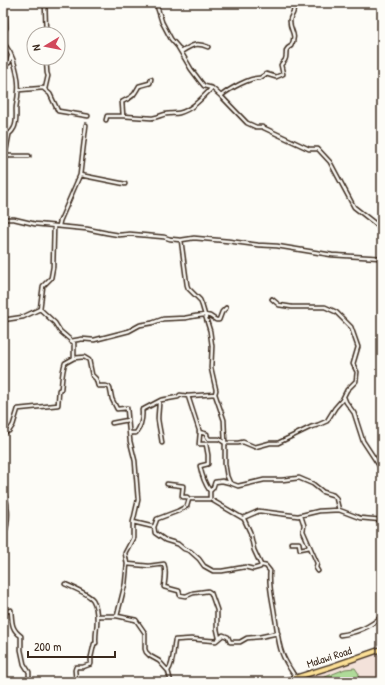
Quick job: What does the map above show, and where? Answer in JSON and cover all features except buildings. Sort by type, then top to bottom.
[{"type":"main road","name":"Malawi Road","points":[[282,682],[330,668],[382,649]]},
{"type":"street","points":[[3,31],[6,28],[5,3]]},
{"type":"street","points":[[44,3],[45,26]]},
{"type":"street","points":[[156,3],[162,22],[171,40],[178,46],[191,69],[204,86],[212,88],[248,123],[256,127],[262,127],[309,149],[318,150],[330,162],[354,207],[382,229]]},
{"type":"street","points":[[221,96],[249,79],[260,78],[266,74],[276,77],[283,74],[281,65],[285,60],[286,51],[294,40],[290,19],[294,3]]},
{"type":"street","points":[[3,43],[11,55],[17,70],[19,90],[16,106],[15,127],[3,138]]},
{"type":"street","points":[[181,52],[190,46],[199,44],[208,47]]},
{"type":"street","points":[[3,63],[9,63],[11,55]]},
{"type":"street","points":[[45,89],[48,76],[47,66]]},
{"type":"street","points":[[123,116],[122,102],[135,94],[139,86],[150,83],[151,78]]},
{"type":"street","points":[[19,90],[43,88],[50,94],[58,111],[88,116]]},
{"type":"street","points":[[106,120],[107,116],[156,118],[161,115],[178,114],[196,105],[198,101],[212,88]]},
{"type":"street","points":[[59,226],[80,175],[86,125]]},
{"type":"street","points":[[3,163],[10,133]]},
{"type":"street","points":[[5,156],[29,156]]},
{"type":"street","points":[[80,175],[125,184]]},
{"type":"street","points":[[3,219],[14,219],[35,224],[87,229],[113,234],[130,234],[181,240],[194,238],[228,241],[277,246],[332,255],[382,258]]},
{"type":"street","points":[[40,309],[42,286],[51,278],[53,267],[54,226]]},
{"type":"street","points":[[181,240],[187,285],[188,288],[200,300],[210,331],[212,346],[210,368],[216,390],[215,394],[224,420],[224,464],[226,476],[230,483]]},
{"type":"street","points":[[199,432],[205,433],[209,439],[219,440],[225,443],[243,442],[255,447],[270,443],[278,443],[310,427],[318,426],[327,422],[347,390],[355,383],[357,372],[353,364],[358,347],[351,327],[336,312],[325,307],[292,307],[279,304],[272,299]]},
{"type":"street","points":[[71,341],[82,339],[94,340],[130,331],[140,325],[152,323],[163,318],[185,318],[204,315],[219,320],[222,312],[226,308]]},
{"type":"street","points":[[3,320],[23,317],[40,309]]},
{"type":"street","points":[[40,309],[74,344],[74,358]]},
{"type":"street","points":[[3,433],[9,431],[13,425],[18,409],[58,405],[58,393],[61,389],[63,379],[62,372],[65,363],[74,358],[84,357],[89,360],[92,375],[96,379],[98,386],[109,387],[117,409],[127,408],[130,441],[135,461],[138,500],[133,522],[133,538],[125,553],[127,564],[125,584],[117,616]]},
{"type":"street","points":[[130,433],[136,433],[139,429],[143,416],[142,410],[161,400],[178,397],[180,395],[188,396],[215,394]]},
{"type":"street","points":[[188,396],[199,432],[199,444],[206,444],[208,464],[200,466],[205,484],[210,491]]},
{"type":"street","points":[[344,396],[346,402],[354,413],[362,441],[382,470]]},
{"type":"street","points":[[158,402],[158,419],[162,443]]},
{"type":"street","points":[[112,423],[128,420]]},
{"type":"street","points":[[210,499],[210,491],[215,482],[222,481],[238,486],[264,480],[299,478],[313,484],[323,492],[333,495],[336,498],[339,510]]},
{"type":"street","points":[[167,484],[183,486],[183,497],[187,497],[189,499],[210,499],[244,519],[250,532],[254,550],[261,565],[266,566],[270,570],[270,590],[279,644],[282,654],[296,678]]},
{"type":"street","points":[[3,487],[8,516],[3,542]]},
{"type":"street","points":[[189,499],[187,506],[178,511],[157,518],[154,527],[155,533],[165,540],[178,544],[184,549],[190,551],[204,566],[213,571],[246,567],[253,569],[260,568],[261,565]]},
{"type":"street","points":[[242,518],[259,510],[298,516],[319,511],[339,510],[360,518],[381,520],[382,535]]},
{"type":"street","points":[[3,517],[8,516]]},
{"type":"street","points":[[301,516],[304,525],[303,531],[317,563],[316,568],[318,571]]},
{"type":"street","points":[[133,522],[154,527]]},
{"type":"street","points":[[291,542],[299,543],[300,549],[310,547]]},
{"type":"street","points":[[127,564],[149,566],[164,564],[166,574],[164,587],[179,591],[180,595],[186,596],[193,593],[208,591],[211,593],[217,610],[217,629],[219,638]]},
{"type":"street","points":[[65,584],[82,592],[92,599],[97,616],[96,643],[94,644],[91,657],[92,662],[89,666],[76,667],[76,682]]},
{"type":"street","points":[[3,609],[11,610],[12,625],[21,636],[21,650],[24,664],[29,672],[29,678],[33,682]]},
{"type":"street","points":[[97,616],[117,616],[136,620],[145,633],[144,649],[150,656],[159,661],[168,671],[171,682]]},
{"type":"street","points":[[340,634],[355,632],[370,626],[382,616]]},
{"type":"street","points":[[168,671],[172,666],[175,640],[191,639],[216,641],[223,635],[228,637],[230,642],[240,642],[247,638],[278,633]]},
{"type":"shaded area","points":[[382,652],[382,682],[282,682],[296,678],[303,678]]},
{"type":"green space","points":[[355,668],[359,674],[358,682],[313,682],[345,669]]}]
